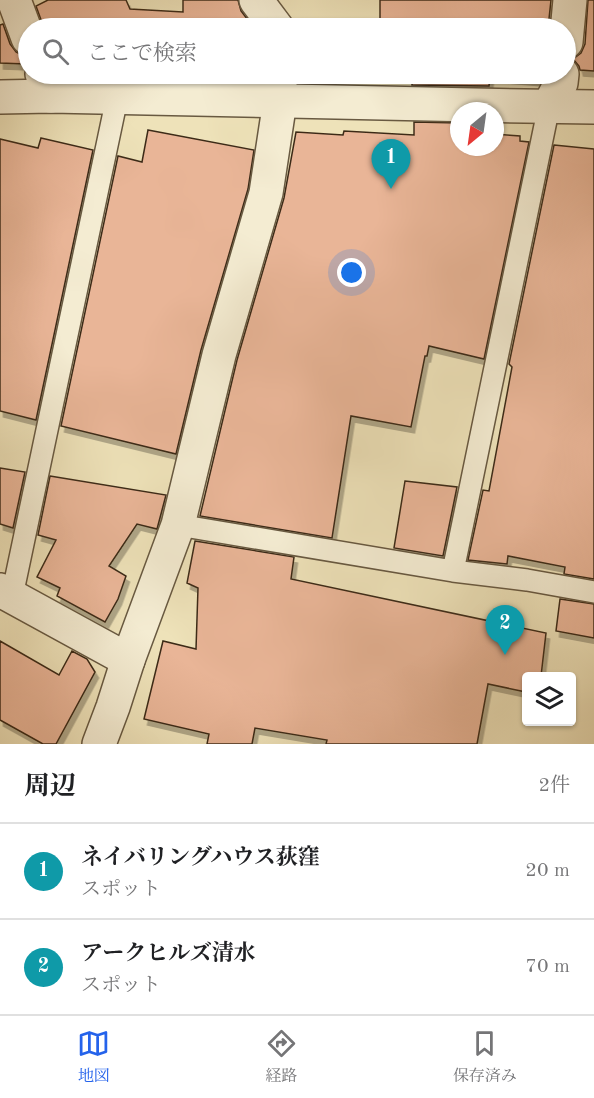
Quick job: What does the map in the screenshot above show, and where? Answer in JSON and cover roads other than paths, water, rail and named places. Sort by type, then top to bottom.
[{"type":"street","points":[[14,0],[21,18]]},
{"type":"street","points":[[256,0],[270,18]]},
{"type":"street","points":[[568,18],[570,0]]},
{"type":"street","points":[[549,106],[560,84]]},
{"type":"street","points":[[0,97],[47,85],[117,98],[280,87],[549,106],[594,107]]},
{"type":"street","points":[[99,744],[178,525],[219,355],[266,193],[280,87]]},
{"type":"street","points":[[6,593],[128,660]]},
{"type":"lane","points":[[6,593],[117,98]]},
{"type":"lane","points":[[453,571],[549,106]]},
{"type":"lane","points":[[178,525],[594,592]]},
{"type":"place","name":"ネイバリングハウス荻窪","points":[[391,189]]},
{"type":"place","name":"アークヒルズ清水","points":[[505,655]]}]
